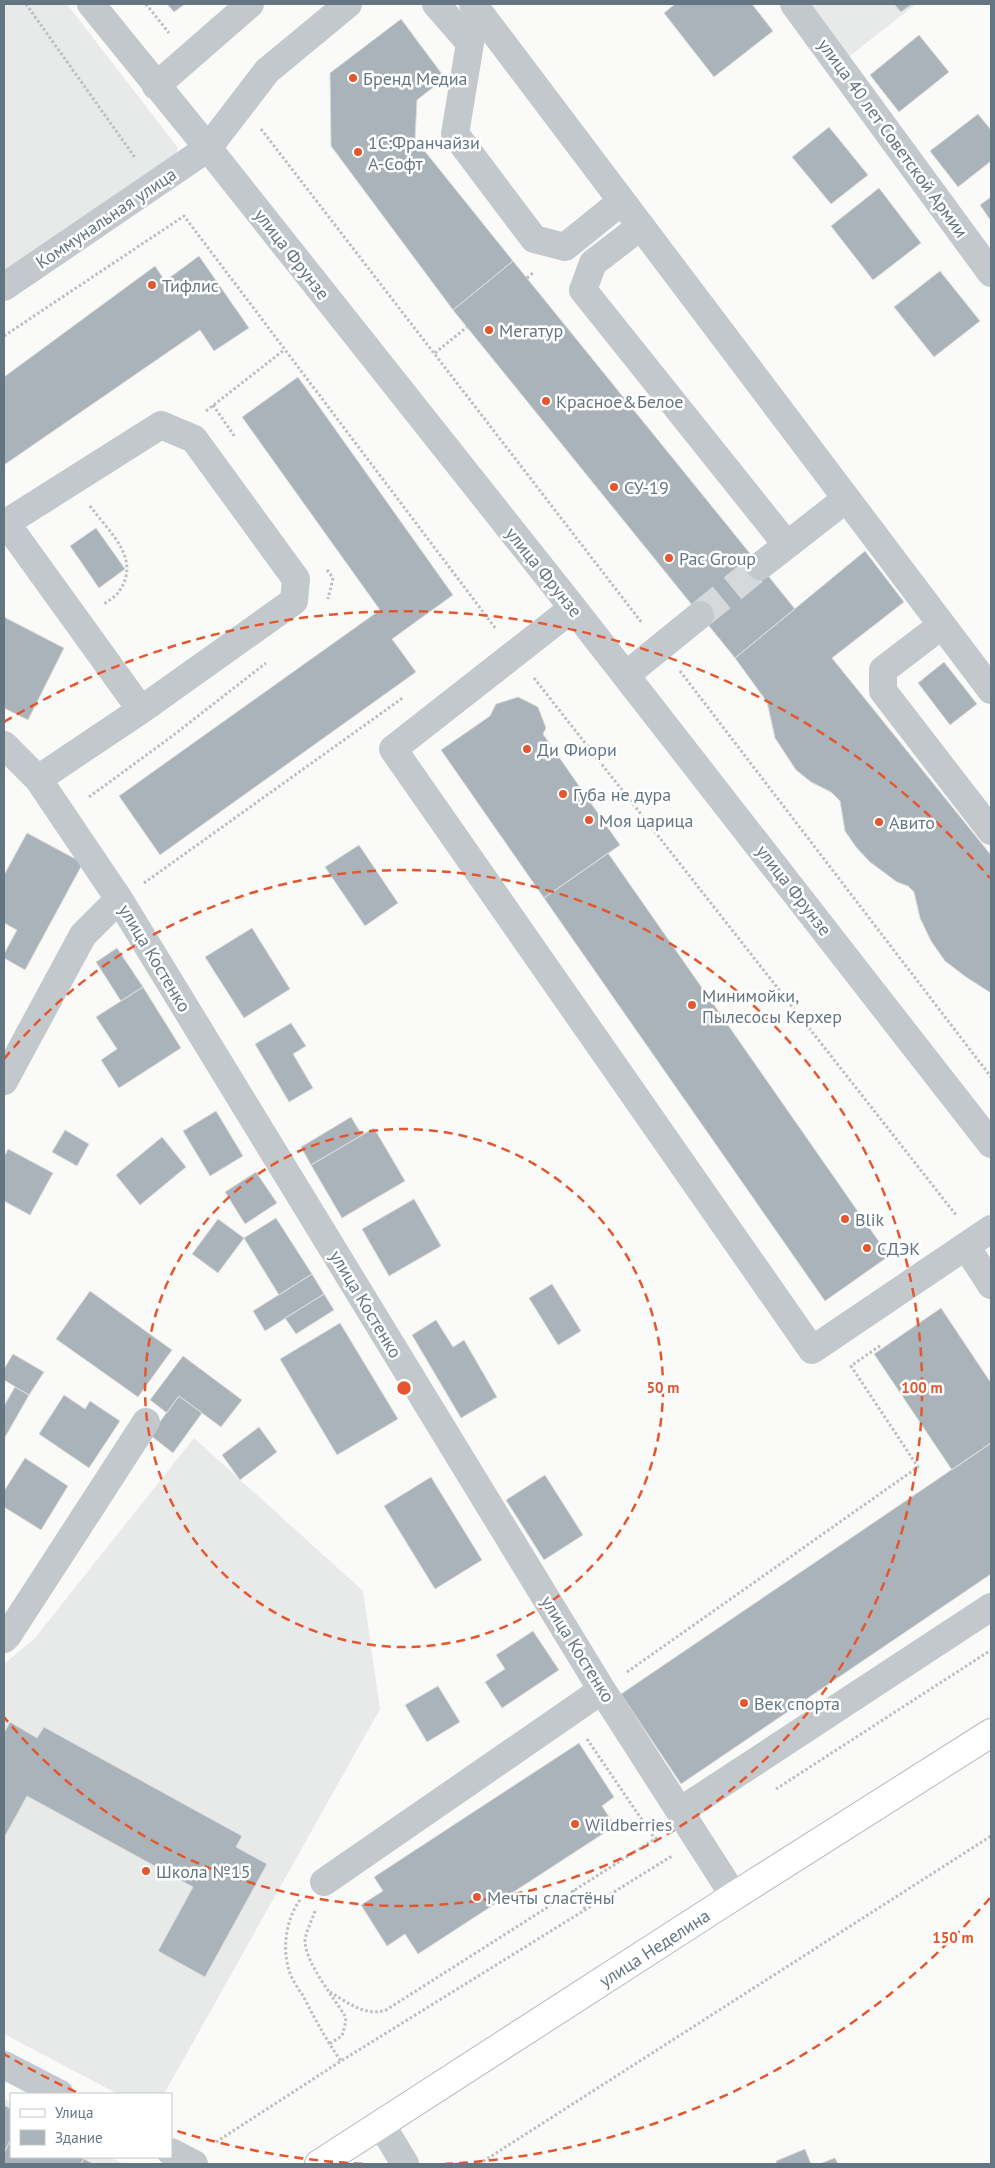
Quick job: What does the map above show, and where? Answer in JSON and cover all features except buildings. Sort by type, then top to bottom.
[{"type":"main road","name":"улица Неделина","points":[[319,2164],[734,1896],[991,1733]]},
{"type":"street","name":"улица Фрунзе","points":[[91,4],[208,148],[988,1134]]},
{"type":"street","points":[[156,86],[250,4]]},
{"type":"street","name":"Коммунальная улица","points":[[4,286],[208,148],[267,71],[348,4]]},
{"type":"street","points":[[436,4],[470,43],[455,134],[534,239],[565,247],[622,200]]},
{"type":"street","points":[[473,4],[991,690]]},
{"type":"street","name":"улица 40 лет Советской Армии","points":[[794,4],[991,272]]},
{"type":"street","points":[[641,226],[593,263],[583,290],[787,544]]},
{"type":"street","points":[[38,779],[141,710],[294,601],[296,579],[194,439],[160,425],[5,524],[141,710]]},
{"type":"street","points":[[760,566],[846,499]]},
{"type":"street","points":[[573,608],[393,749],[812,1350],[991,1229]]},
{"type":"street","points":[[626,675],[700,615]]},
{"type":"street","points":[[942,626],[883,670],[883,691],[991,830]]},
{"type":"street","name":"улица Костенко","points":[[4,746],[38,779],[119,899],[602,1690],[734,1896]]},
{"type":"street","points":[[4,1081],[83,935],[119,899]]},
{"type":"street","points":[[966,1246],[991,1285]]},
{"type":"street","points":[[4,1639],[146,1422]]},
{"type":"street","points":[[687,1823],[991,1607]]},
{"type":"street","points":[[324,1882],[602,1690]]},
{"type":"street","points":[[4,2065],[58,2093]]},
{"type":"street","points":[[381,2124],[405,2164]]},
{"type":"path","points":[[26,4],[141,165]]},
{"type":"path","points":[[146,4],[188,57]]},
{"type":"path","points":[[241,105],[435,353],[576,540],[661,646],[991,1077]]},
{"type":"path","points":[[435,353],[467,327]]},
{"type":"path","points":[[177,432],[284,350]]},
{"type":"path","points":[[72,481],[126,555],[129,568],[128,575],[120,592],[79,624]]},
{"type":"path","points":[[119,899],[409,693]]},
{"type":"path","points":[[63,816],[171,737]]},
{"type":"path","points":[[602,1690],[918,1467],[851,1366]]},
{"type":"path","points":[[774,1791],[991,1650]]},
{"type":"path","points":[[568,1712],[655,1839]]},
{"type":"path","points":[[330,1992],[364,2011],[376,2014],[386,2010],[655,1839],[687,1823]]},
{"type":"path","points":[[184,2159],[585,1909],[687,1823]]},
{"type":"path","points":[[479,2164],[991,1836]]},
{"type":"path","points":[[324,1882],[306,1934],[305,1943],[314,1965],[345,2016],[346,2021],[342,2036],[329,2044]]},
{"type":"path","points":[[573,1890],[585,1909]]},
{"type":"path","points":[[287,1936],[289,1971],[329,2044],[341,2061]]},
{"type":"shaded area","points":[[4,4],[67,4],[178,148],[173,165],[4,277]]},
{"type":"shaded area","points":[[807,4],[916,4],[847,58]]},
{"type":"shaded area","name":"Школа №15","points":[[194,1438],[363,1591],[380,1709],[165,2093],[116,2093],[4,2034],[4,1664],[35,1638]]},
{"type":"shaded area","points":[[4,2099],[10,2102],[10,2158],[112,2158],[124,2164],[4,2164]]},
{"type":"tunnel","points":[[700,615],[760,566]]},
{"type":"place","name":"Бренд Медиа","points":[[353,78]]},
{"type":"place","name":"1С:Франчайзи А-Софт","points":[[358,152]]},
{"type":"place","name":"Тифлис","points":[[152,285]]},
{"type":"place","name":"Мегатур","points":[[489,330]]},
{"type":"place","name":"Красное&Белое","points":[[546,401]]},
{"type":"place","name":"СУ-19","points":[[614,487]]},
{"type":"place","name":"Pac Group","points":[[669,558]]},
{"type":"place","name":"Ди Фиори","points":[[527,749]]},
{"type":"place","name":"Губа не дура","points":[[563,794]]},
{"type":"place","name":"Моя царица","points":[[589,820]]},
{"type":"place","name":"Авито","points":[[879,822]]},
{"type":"place","name":"Минимойки, Пылесосы Керхер","points":[[692,1005]]},
{"type":"place","name":"Blik","points":[[845,1219]]},
{"type":"place","name":"СДЭК","points":[[867,1248]]},
{"type":"place","name":"Век спорта","points":[[744,1703]]},
{"type":"place","name":"Wildberries","points":[[575,1824]]},
{"type":"place","name":"Школа №15","points":[[146,1871]]},
{"type":"place","name":"Мечты сластёны","points":[[477,1897]]}]
